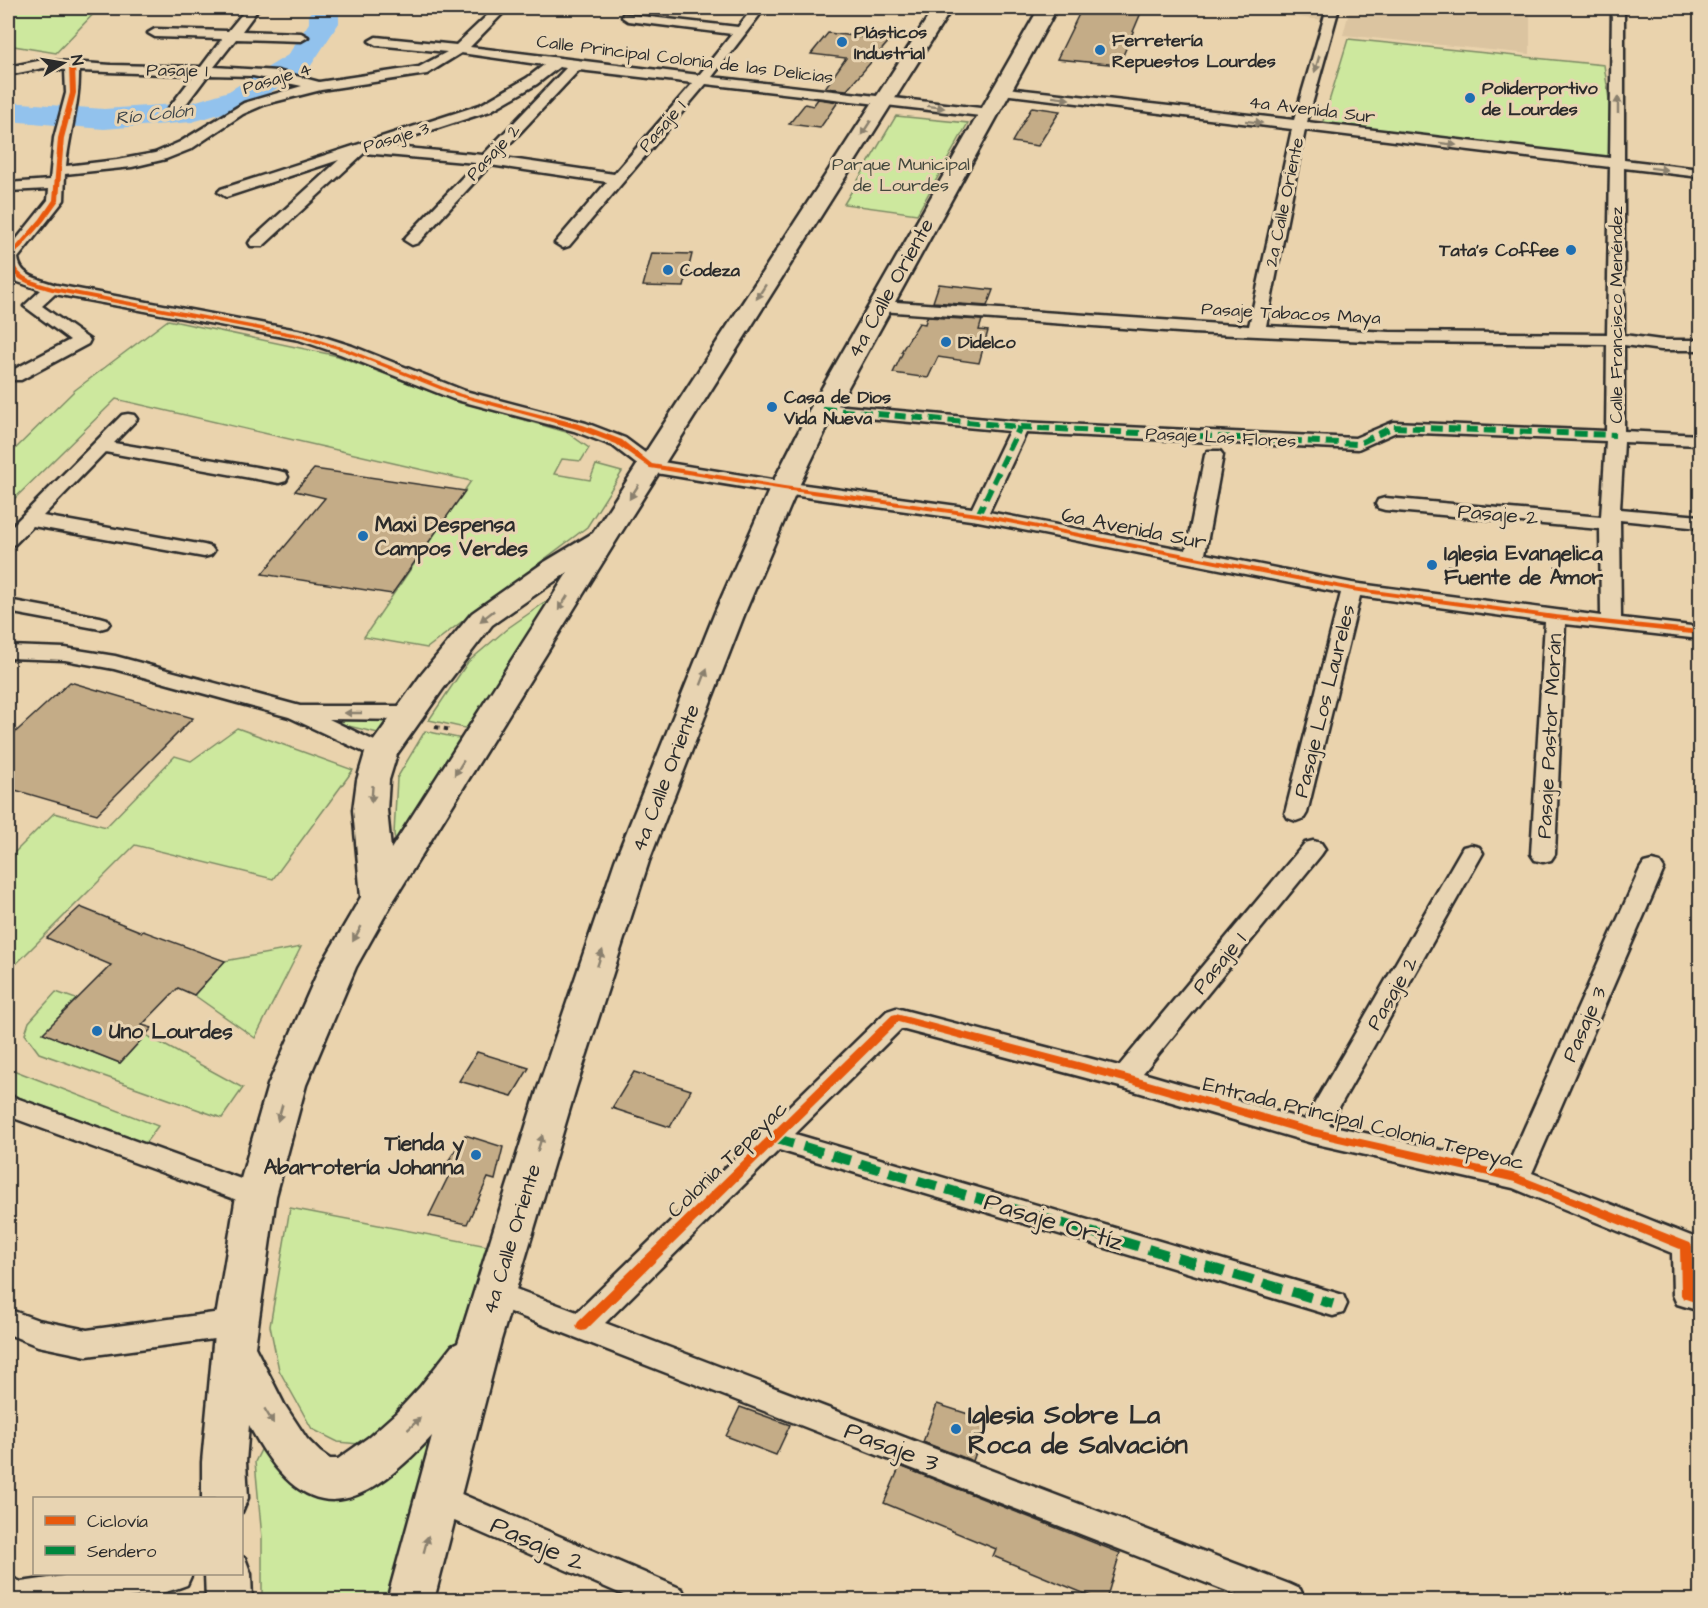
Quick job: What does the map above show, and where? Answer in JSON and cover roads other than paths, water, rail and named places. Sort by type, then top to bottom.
[{"type":"highway","points":[[225,1497],[224,1462],[235,1334],[256,1196],[288,1086],[314,1019],[338,967],[378,897],[605,536],[943,8]]},
{"type":"highway","name":"4a Calle Oriente","points":[[410,1600],[480,1340],[557,1088],[632,861],[731,610],[784,488],[823,409],[1048,8]]},
{"type":"highway","points":[[378,897],[370,810],[373,780],[381,753],[417,719],[482,619],[605,536]]},
{"type":"highway","points":[[235,1334],[258,1398],[292,1456],[316,1475],[329,1480],[344,1479],[359,1470],[409,1429],[448,1387],[480,1340]]},
{"type":"highway","points":[[228,1575],[229,1600]]},
{"type":"street","points":[[175,109],[253,8]]},
{"type":"street","name":"Pasaje 1","points":[[563,243],[703,80],[759,8]]},
{"type":"street","name":"2a Calle Oriente","points":[[1257,329],[1299,127],[1334,8]]},
{"type":"street","name":"Calle Francisco Menéndez","points":[[1611,623],[1611,519],[1616,435],[1618,8]]},
{"type":"street","name":"Pasaje 4","points":[[8,187],[148,159],[175,151],[233,112],[259,101],[316,85],[422,71],[434,67],[458,49],[494,9]]},
{"type":"street","points":[[628,17],[741,31]]},
{"type":"street","points":[[155,33],[302,37]]},
{"type":"street","name":"Calle Principal Colonia de las Delicias","points":[[376,41],[989,113]]},
{"type":"street","name":"Pasaje 3","points":[[226,192],[485,108],[532,81],[556,63]]},
{"type":"street","name":"Pasaje 1","points":[[8,71],[43,64],[72,64],[111,69],[277,75],[316,85]]},
{"type":"street","points":[[72,64],[73,93],[61,138],[56,200],[42,220],[9,257],[9,267],[16,275],[52,290],[302,336],[346,350],[459,395],[580,427],[619,442],[650,466]]},
{"type":"street","name":"Pasaje 2","points":[[412,240],[576,65]]},
{"type":"street","name":"4a Avenida Sur","points":[[1002,90],[1701,174]]},
{"type":"street","points":[[257,243],[362,148],[485,160],[616,179]]},
{"type":"street","points":[[15,376],[82,340],[32,306],[52,290]]},
{"type":"street","name":"Pasaje Tabacos Maya","points":[[880,306],[1193,328],[1257,329],[1390,337],[1617,339],[1661,345],[1701,345]]},
{"type":"street","name":"Pasaje Las Flores","points":[[823,409],[1020,427],[1358,444],[1393,427],[1701,440]]},
{"type":"street","points":[[8,540],[128,419]]},
{"type":"street","points":[[978,515],[1020,427]]},
{"type":"street","points":[[100,446],[279,477]]},
{"type":"street","points":[[1194,559],[1214,455]]},
{"type":"street","name":"6a Avenida Sur","points":[[650,466],[784,488],[978,515],[1352,589],[1555,617],[1701,633]]},
{"type":"street","name":"Pasaje 2","points":[[1385,504],[1611,519],[1701,522]]},
{"type":"street","points":[[28,519],[204,551]]},
{"type":"street","name":"Pasaje Los Laureles","points":[[1296,813],[1352,589]]},
{"type":"street","points":[[8,606],[100,623]]},
{"type":"street","name":"Pasaje Pastor Morán","points":[[1543,855],[1555,617]]},
{"type":"street","points":[[8,652],[65,654],[115,663],[297,712],[381,753]]},
{"type":"street","points":[[297,712],[417,719]]},
{"type":"street","name":"Pasaje 1","points":[[1124,1078],[1313,849]]},
{"type":"street","name":"Pasaje 2","points":[[1312,1132],[1471,854]]},
{"type":"street","name":"Pasaje 3","points":[[1516,1178],[1652,869]]},
{"type":"street","name":"Entrada Principal Colonia Tepeyac","points":[[896,1018],[1124,1078],[1312,1132],[1516,1178],[1686,1246],[1687,1295],[1701,1299]]},
{"type":"street","name":"Colonia Tepeyac","points":[[582,1326],[896,1018]]},
{"type":"street","points":[[8,1105],[256,1196]]},
{"type":"street","name":"Pasaje Ortíz","points":[[774,1138],[1333,1304]]},
{"type":"street","name":"Pasaje 3","points":[[494,1293],[1289,1600]]},
{"type":"street","points":[[8,1322],[38,1333],[87,1342],[235,1334]]},
{"type":"street","name":"Pasaje 2","points":[[438,1499],[670,1600]]},
{"type":"street","points":[[8,1593],[19,1598],[169,1575]]},
{"type":"waterway","name":"Río Colón","points":[[8,112],[104,119],[192,112],[240,98],[299,61],[324,23],[324,14],[329,8]]},
{"type":"place","name":"Plásticos Industrial","points":[[842,42]]},
{"type":"place","name":"Ferretería Repuestos Lourdes","points":[[1100,50]]},
{"type":"place","name":"Poliderportivo de Lourdes","points":[[1470,98]]},
{"type":"place","name":"Tata's Coffee","points":[[1571,250]]},
{"type":"place","name":"Codeza","points":[[668,270]]},
{"type":"place","name":"Didelco","points":[[946,342]]},
{"type":"place","name":"Casa de Dios Vida Nueva","points":[[772,407]]},
{"type":"place","name":"Maxi Despensa Campos Verdes","points":[[363,536]]},
{"type":"place","name":"Iglesia Evangelica Fuente de Amor","points":[[1432,565]]},
{"type":"place","name":"Uno Lourdes","points":[[97,1031]]},
{"type":"place","name":"Tienda y Abarrotería Johanna","points":[[476,1155]]},
{"type":"place","name":"Iglesia Sobre La Roca de Salvación","points":[[956,1429]]},
{"type":"park label","name":"Parque Municipal de Lourdes","points":[[901,174]]}]
